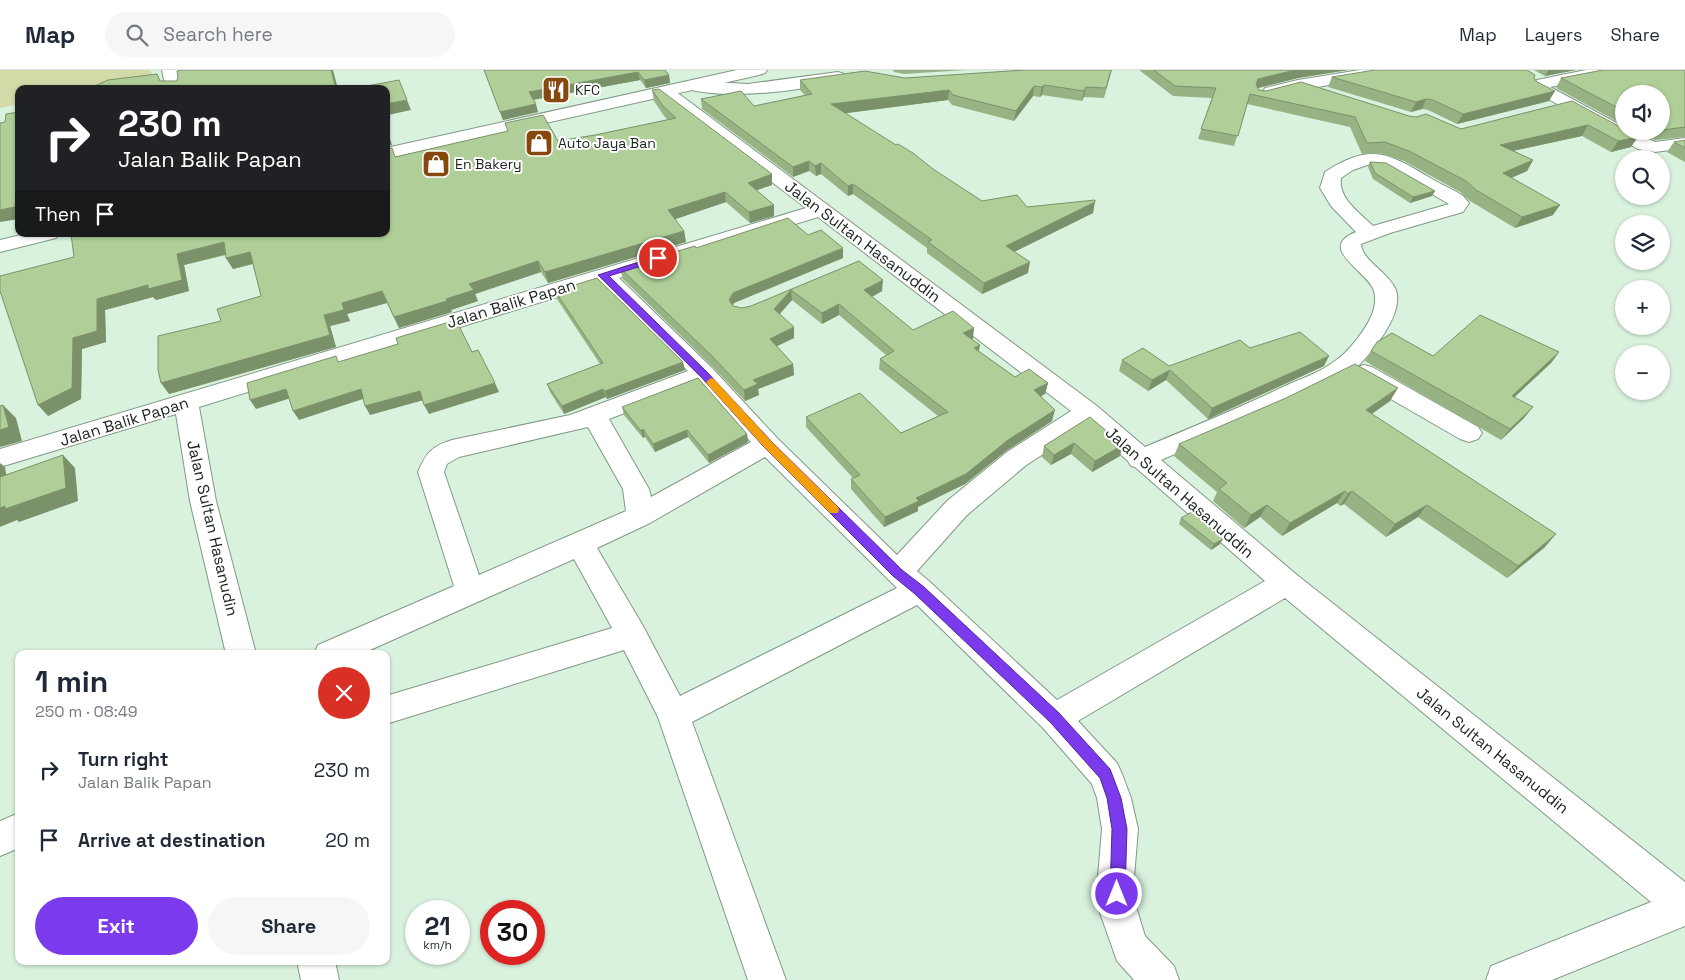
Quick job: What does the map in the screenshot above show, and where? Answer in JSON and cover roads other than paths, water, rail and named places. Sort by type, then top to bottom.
[{"type":"main road","points":[[170,70],[173,85]]},
{"type":"main road","points":[[390,153],[713,70]]},
{"type":"main road","points":[[693,86],[759,70]]},
{"type":"main road","points":[[1262,94],[1298,85],[1390,70]]},
{"type":"main road","points":[[1612,70],[1543,83],[1538,87],[1648,146],[1655,147],[1685,143]]},
{"type":"main road","points":[[390,143],[670,81],[714,89],[738,90],[858,74]]},
{"type":"main road","points":[[1527,74],[1543,83]]},
{"type":"main road","name":"Jalan Sultan Hasanuddin","points":[[670,81],[822,210],[869,257],[1088,412],[1287,583],[1685,907]]},
{"type":"main road","points":[[1298,85],[1336,97]]},
{"type":"main road","points":[[1550,108],[1568,104]]},
{"type":"main road","points":[[1140,458],[1270,403],[1348,364],[1359,353],[1378,324],[1387,301],[1386,291],[1351,250],[1350,245],[1354,239],[1456,208],[1459,203],[1384,159],[1360,161],[1332,176],[1330,188],[1338,202],[1370,234]]},
{"type":"main road","name":"Jalan Balik Papan","points":[[0,458],[822,210]]},
{"type":"main road","points":[[603,275],[704,374],[768,444],[909,582],[1054,718],[1105,774],[1114,798],[1120,829],[1116,877],[1120,917],[1130,948],[1160,980]]},
{"type":"main road","points":[[1348,364],[1469,433]]},
{"type":"main road","points":[[470,592],[431,472],[436,459],[452,449],[574,422],[704,374]]},
{"type":"main road","name":"Jalan Sultan Hasanudin","points":[[186,402],[203,501],[240,650]]},
{"type":"main road","points":[[673,716],[909,582],[958,508],[1016,459],[1088,412]]},
{"type":"main road","points":[[594,415],[636,489],[640,516]]},
{"type":"main road","points":[[338,650],[640,516],[768,444]]},
{"type":"main road","points":[[580,544],[632,635],[673,716],[767,980]]},
{"type":"main road","points":[[1054,718],[1287,583]]},
{"type":"main road","points":[[390,709],[632,635]]},
{"type":"main road","points":[[0,839],[15,832]]},
{"type":"main road","points":[[1505,980],[1685,907]]},
{"type":"main road","points":[[317,965],[320,980]]},
{"type":"place","name":"KFC","points":[[556,90]]},
{"type":"place","name":"Auto Jaya Ban","points":[[539,143]]},
{"type":"place","name":"En Bakery","points":[[436,164]]}]
